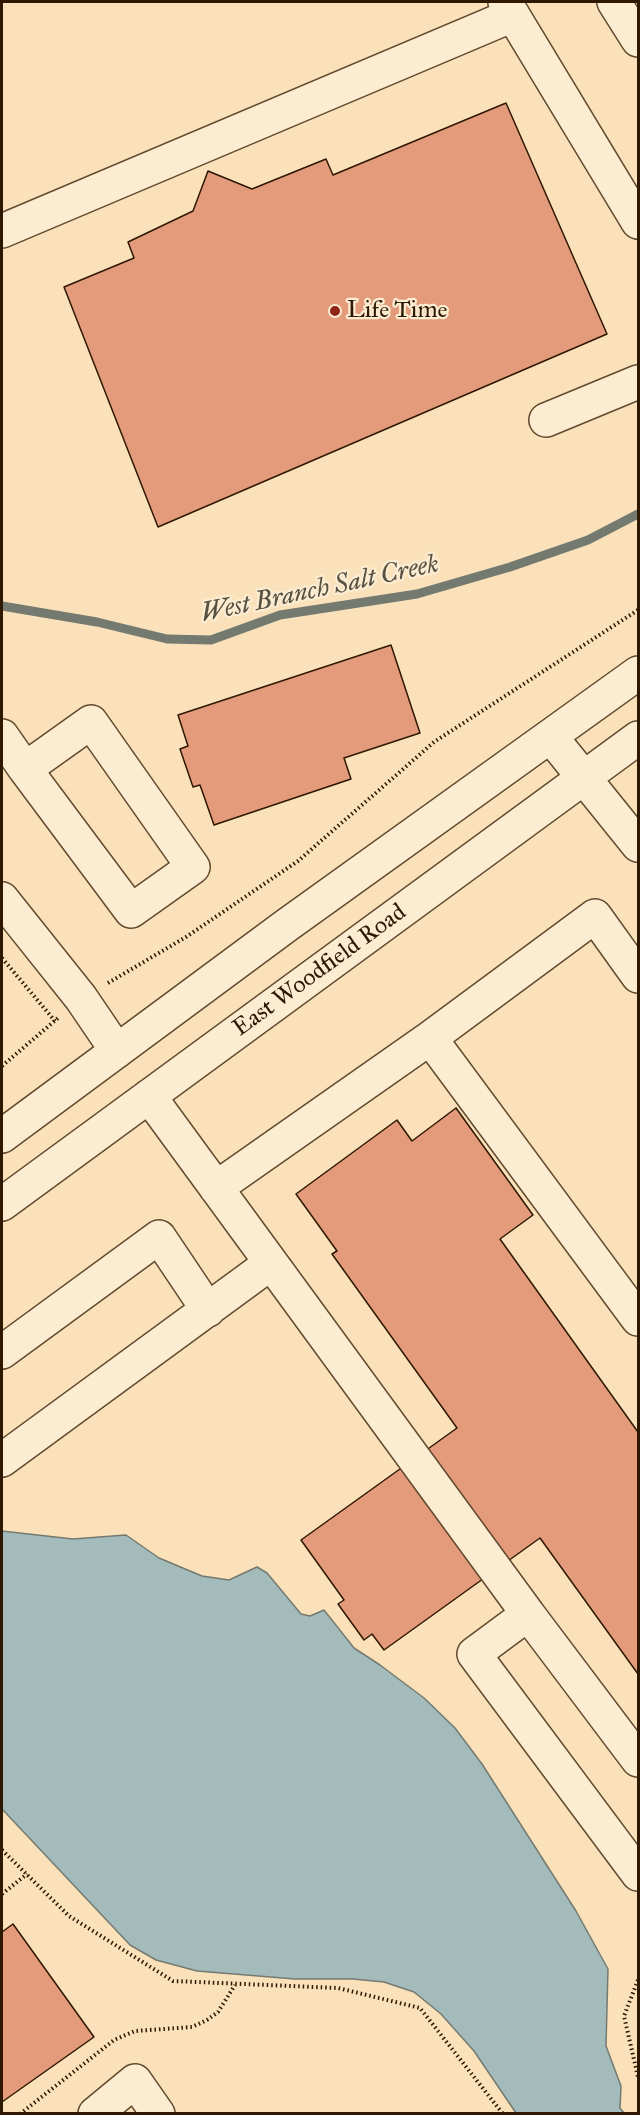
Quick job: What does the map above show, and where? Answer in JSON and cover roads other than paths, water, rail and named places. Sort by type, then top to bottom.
[{"type":"street","points":[[614,2],[639,40]]},
{"type":"street","points":[[2,231],[509,8],[639,222]]},
{"type":"street","points":[[546,420],[639,382]]},
{"type":"street","points":[[2,1136],[287,925],[639,674]]},
{"type":"street","points":[[2,736],[25,769],[131,911],[193,867],[90,722],[25,769]]},
{"type":"street","points":[[551,737],[639,845]]},
{"type":"street","name":"East Woodfield Road","points":[[2,1204],[639,738]]},
{"type":"street","points":[[2,899],[81,998],[117,1051]]},
{"type":"street","points":[[216,1188],[430,1038],[595,916],[639,975]]},
{"type":"street","points":[[430,1038],[639,1319]]},
{"type":"street","points":[[149,1096],[528,1614],[639,1760]]},
{"type":"street","points":[[2,1352],[159,1237],[208,1310]]},
{"type":"street","points":[[2,1460],[271,1263]]},
{"type":"street","points":[[528,1614],[474,1654],[639,1874]]},
{"type":"street","points":[[95,2114],[135,2081],[158,2114]]},
{"type":"water","points":[[2,1531],[73,1539],[126,1535],[159,1558],[202,1576],[229,1580],[257,1567],[267,1573],[301,1614],[310,1616],[324,1610],[354,1648],[424,1698],[455,1728],[482,1764],[576,1911],[608,1969],[606,2046],[621,2086],[620,2108],[624,2113],[516,2113],[474,2051],[441,2014],[414,1992],[384,1982],[353,1979],[295,1979],[197,1971],[156,1960],[130,1945],[2,1809]]},
{"type":"waterway","name":"West Branch Salt Creek","points":[[2,606],[97,622],[167,639],[211,640],[280,615],[417,594],[510,567],[588,540],[638,514]]},
{"type":"place","name":"Life Time","points":[[335,311]]}]
